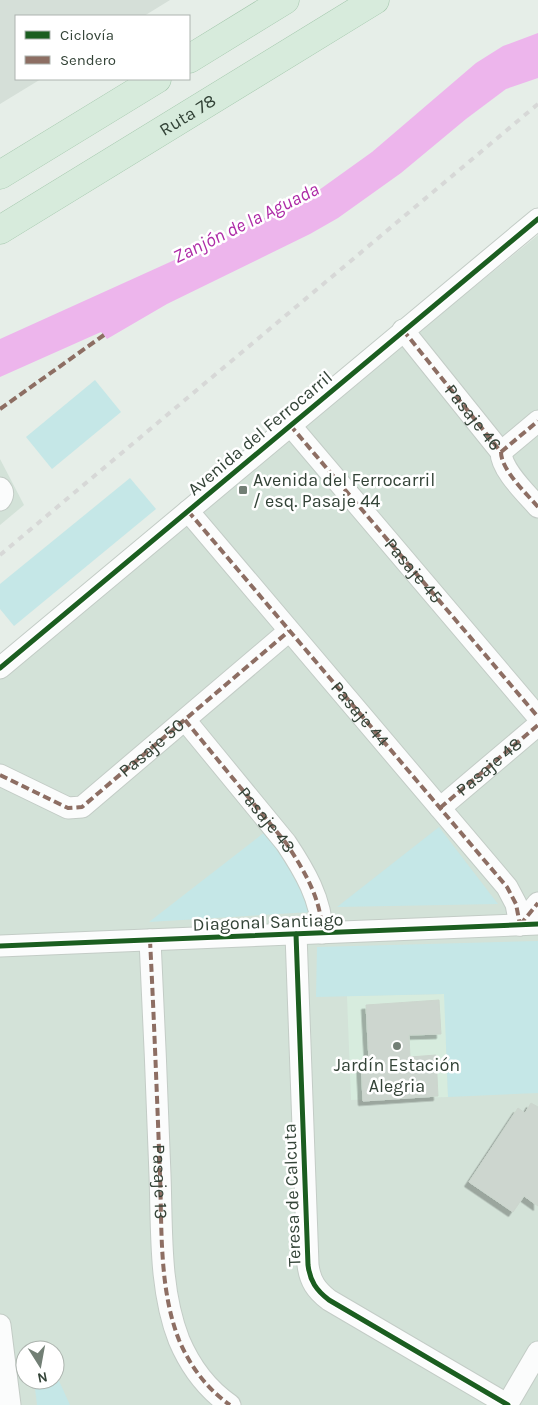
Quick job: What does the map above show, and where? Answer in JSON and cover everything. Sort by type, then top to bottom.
[{"type":"highway","points":[[190,58],[285,0]]},
{"type":"highway","name":"Ruta 78","points":[[0,230],[375,0]]},
{"type":"highway","points":[[0,175],[155,80]]},
{"type":"street","name":"Avenida del Ferrocarril","points":[[0,668],[538,219]]},
{"type":"street","name":"Pasaje 46","points":[[403,330],[501,452],[501,458],[506,469],[538,507]]},
{"type":"street","points":[[501,452],[538,421]]},
{"type":"street","name":"Pasaje 45","points":[[290,425],[538,716]]},
{"type":"street","points":[[0,488],[2,491],[0,500]]},
{"type":"street","name":"Pasaje 44","points":[[188,511],[507,887],[529,925]]},
{"type":"street","name":"Pasaje 50","points":[[0,775],[68,808],[82,807],[289,631]]},
{"type":"street","name":"Pasaje 43","points":[[185,720],[286,843],[299,862],[320,909],[322,933]]},
{"type":"street","name":"Pasaje 48","points":[[440,808],[538,725]]},
{"type":"street","points":[[529,925],[538,904]]},
{"type":"street","name":"Diagonal Santiago","points":[[0,946],[529,925]]},
{"type":"street","name":"Teresa de Calcuta","points":[[296,934],[308,1265],[313,1285],[320,1294],[329,1300],[508,1405]]},
{"type":"street","name":"Pasaje 13","points":[[150,940],[162,1226],[167,1292],[179,1340],[188,1357],[198,1374],[210,1388],[230,1405]]},
{"type":"street","points":[[0,1325],[2,1373],[10,1405]]},
{"type":"street","points":[[508,1405],[538,1352]]},
{"type":"shaded area","points":[[0,0],[170,0],[146,15],[15,15],[15,80],[39,80],[0,104]]},
{"type":"shaded area","points":[[538,33],[538,78],[506,89],[466,119],[401,173],[338,218],[310,234],[167,304],[107,339],[101,332],[0,377],[0,339],[243,229],[319,190],[372,152],[476,63],[503,46]]},
{"type":"shaded area","points":[[538,235],[538,1405],[0,1405],[0,678],[281,443]]},
{"type":"shaded area","points":[[95,380],[121,412],[52,469],[26,437]]},
{"type":"shaded area","points":[[0,459],[24,505],[0,525]]},
{"type":"shaded area","points":[[130,478],[156,509],[14,626],[0,609],[0,584]]},
{"type":"shaded area","points":[[439,827],[498,904],[337,907]]},
{"type":"shaded area","points":[[265,832],[291,861],[311,912],[149,922]]},
{"type":"shaded area","points":[[538,941],[538,1093],[448,1097],[444,994],[316,997],[317,947]]},
{"type":"shaded area","name":"Jardín Estación Alegria","points":[[445,994],[448,1097],[351,1100],[347,996]]},
{"type":"shaded area","points":[[35,1390],[63,1390],[70,1405],[37,1405]]},
{"type":"building","name":"Jardín Estación Alegria","points":[[439,1000],[441,1034],[409,1035],[410,1057],[436,1055],[438,1096],[363,1101],[361,1060],[369,1060],[366,1005]]},
{"type":"building","points":[[531,1103],[538,1107],[538,1206],[524,1196],[513,1212],[469,1182],[518,1108],[525,1113]]},
{"type":"railway","points":[[0,555],[538,104]]},
{"type":"marked path","points":[[403,330],[501,452],[502,459],[510,474],[538,507]]},
{"type":"marked path","points":[[0,409],[104,335]]},
{"type":"marked path","points":[[501,452],[538,421]]},
{"type":"marked path","points":[[290,425],[538,717]]},
{"type":"marked path","points":[[188,511],[507,887],[516,904],[520,925]]},
{"type":"marked path","points":[[0,775],[68,808],[82,807],[289,631]]},
{"type":"marked path","points":[[185,720],[293,853],[315,897],[319,909],[322,933]]},
{"type":"marked path","points":[[440,808],[538,725]]},
{"type":"marked path","points":[[520,925],[538,903]]},
{"type":"marked path","points":[[150,940],[163,1259],[168,1300],[179,1340],[188,1359],[214,1392],[230,1405]]},
{"type":"cycle path","points":[[0,668],[538,219]]},
{"type":"cycle path","points":[[0,946],[538,924]]},
{"type":"cycle path","points":[[296,934],[308,1265],[310,1276],[317,1289],[329,1300],[508,1405]]},
{"type":"place","name":"Avenida del Ferrocarril / esq. Pasaje 44","points":[[243,490]]},
{"type":"place","name":"Jardín Estación Alegria","points":[[397,1046]]},
{"type":"water label","name":"Zanjón de la Aguada","points":[[246,223]]}]
